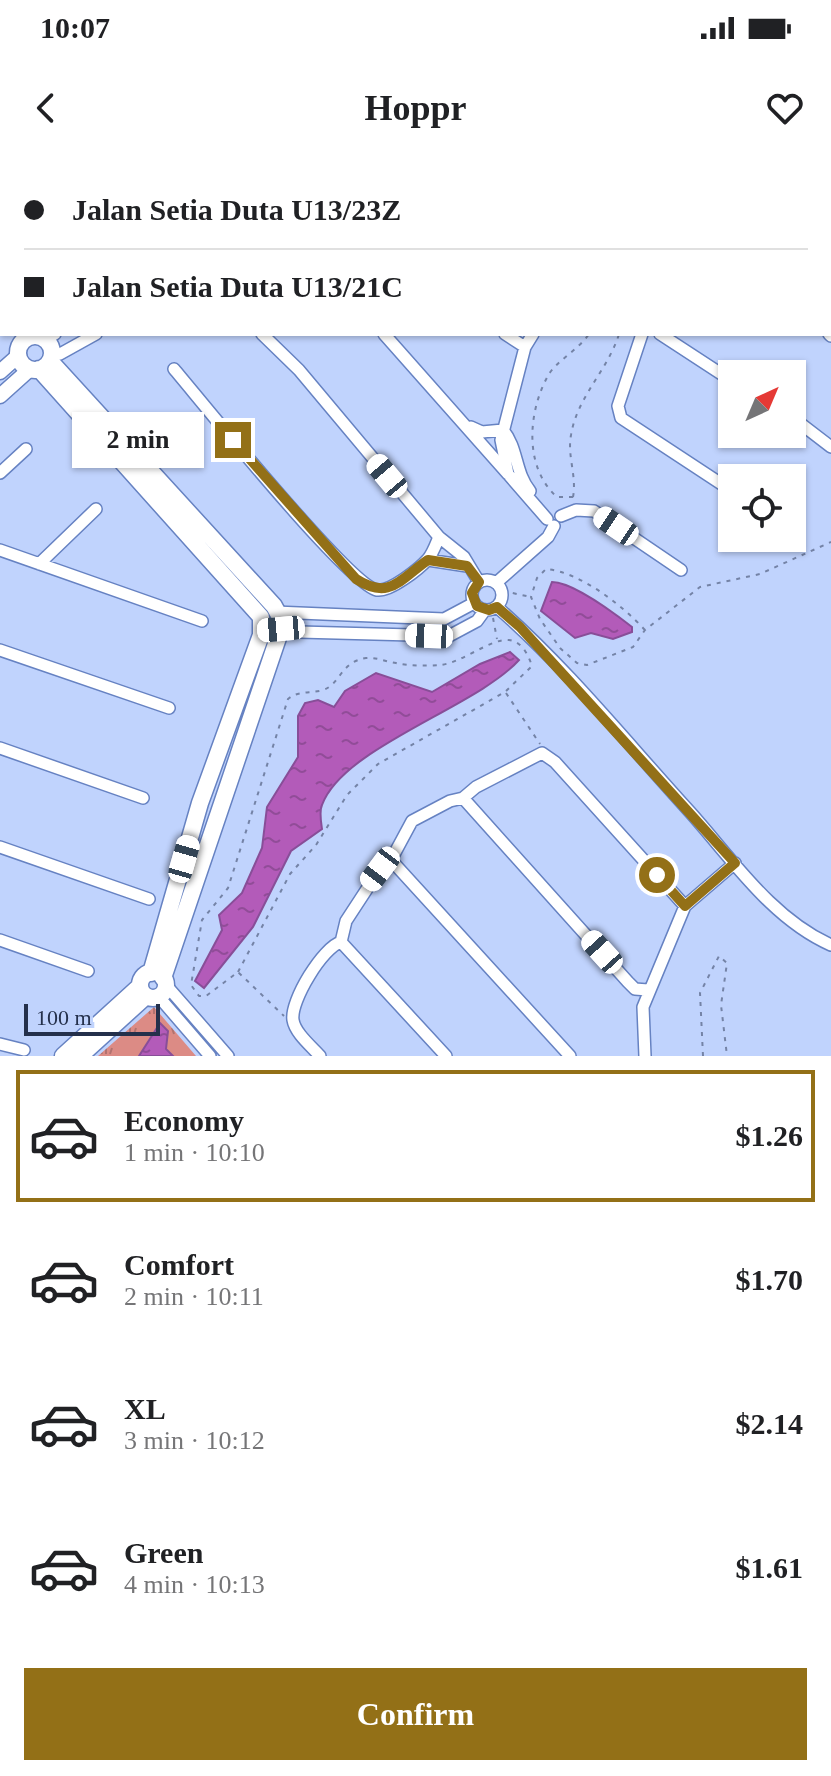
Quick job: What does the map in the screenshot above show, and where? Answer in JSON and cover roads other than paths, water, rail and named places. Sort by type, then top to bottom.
[{"type":"main road","points":[[37,348],[278,612],[281,629],[154,986],[80,1056]]},
{"type":"main road","points":[[37,348],[259,614],[262,631],[200,803],[154,986],[63,1056]]},
{"type":"street","points":[[0,372],[37,348],[60,354],[92,336]]},
{"type":"street","points":[[264,336],[299,370],[439,537],[456,548],[479,582],[499,587]]},
{"type":"street","points":[[386,336],[508,474],[553,518]]},
{"type":"street","points":[[508,336],[525,347]]},
{"type":"street","points":[[508,474],[503,430],[525,347],[532,336]]},
{"type":"street","points":[[641,336],[617,412],[627,424],[718,482]]},
{"type":"street","points":[[663,336],[718,372]]},
{"type":"street","points":[[0,396],[37,348]]},
{"type":"street","points":[[174,369],[356,579],[381,591],[428,560],[439,537]]},
{"type":"street","points":[[466,426],[482,432],[503,430]]},
{"type":"street","points":[[806,428],[831,447]]},
{"type":"street","points":[[503,430],[511,439],[526,487],[553,518]]},
{"type":"street","points":[[0,473],[26,449]]},
{"type":"street","points":[[39,564],[96,509]]},
{"type":"street","points":[[553,518],[576,510],[594,511],[681,570]]},
{"type":"street","points":[[262,631],[281,629],[449,636],[477,621],[499,587],[548,537],[553,518]]},
{"type":"street","points":[[0,550],[202,621]]},
{"type":"street","points":[[428,560],[467,566]]},
{"type":"street","points":[[479,582],[472,593],[594,706],[735,863],[805,934],[831,945]]},
{"type":"street","points":[[259,614],[278,612],[444,619],[487,607]]},
{"type":"street","points":[[0,650],[169,708]]},
{"type":"street","points":[[0,748],[143,798]]},
{"type":"street","points":[[320,1056],[293,1023],[301,990],[327,950],[341,942],[346,921],[380,869],[391,860],[412,821],[463,798],[476,787],[542,753],[555,762],[685,906]]},
{"type":"street","points":[[463,798],[628,982],[635,989],[648,990]]},
{"type":"street","points":[[0,847],[149,899]]},
{"type":"street","points":[[391,860],[570,1056]]},
{"type":"street","points":[[645,1056],[643,1007],[685,906],[735,863]]},
{"type":"street","points":[[0,940],[88,971]]},
{"type":"street","points":[[341,942],[446,1056]]},
{"type":"street","points":[[154,986],[210,1056]]},
{"type":"street","points":[[154,986],[228,1056]]},
{"type":"street","points":[[0,1044],[24,1050]]},
{"type":"water","points":[[552,582],[593,599],[632,627],[632,632],[613,639],[591,633],[575,638],[541,611]]},
{"type":"water","points":[[510,652],[519,660],[499,677],[382,746],[335,784],[321,807],[322,829],[291,851],[253,927],[204,988],[195,981],[222,930],[219,915],[242,893],[262,848],[267,807],[298,757],[298,716],[305,703],[318,700],[334,707],[345,691],[376,673],[432,692],[480,664]]},
{"type":"water","points":[[160,1023],[168,1031],[166,1049],[173,1056],[139,1056]]}]
